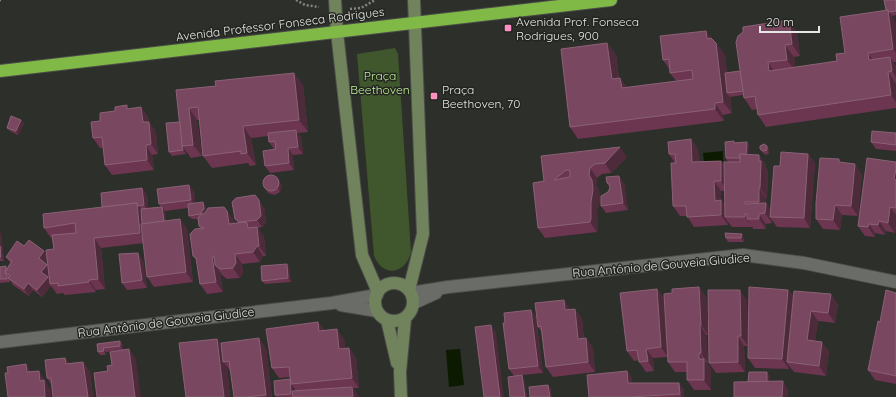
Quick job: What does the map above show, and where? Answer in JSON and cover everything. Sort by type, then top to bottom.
[{"type":"highway","name":"Avenida Professor Fonseca Rodrigues","points":[[0,71],[611,0]]},
{"type":"street","points":[[411,295],[403,286],[396,283],[390,284],[383,287],[378,294],[375,306],[381,316],[387,320],[399,321],[405,319],[411,312],[411,295],[423,234],[414,0]]},
{"type":"street","points":[[335,5],[362,255],[378,294]]},
{"type":"street","name":"Rua Antônio de Gouveia Giudice","points":[[411,295],[448,288],[743,255],[804,263],[896,282]]},
{"type":"street","name":"Rua Antônio de Gouveia Giudice","points":[[0,342],[332,303],[378,294]]},
{"type":"street","name":"Rua Antônio de Gouveia Giudice","points":[[332,303],[377,311]]},
{"type":"street","points":[[401,397],[400,372],[405,319]]},
{"type":"street","points":[[387,320],[400,372]]},
{"type":"path","points":[[296,0],[306,5],[335,5],[361,8],[375,0]]},
{"type":"green space","name":"Praça Beethoven","points":[[395,48],[398,54],[411,252],[405,265],[400,269],[389,270],[383,268],[374,256],[357,54]]},
{"type":"shaded area","points":[[723,151],[723,161],[704,162],[703,153]]},
{"type":"shaded area","points":[[460,349],[464,385],[449,387],[446,350]]},
{"type":"building","points":[[884,0],[896,0],[896,11],[889,12],[886,10]]},
{"type":"building","points":[[888,10],[893,49],[868,53],[869,60],[890,57],[892,71],[888,72],[891,95],[758,115],[755,96],[744,98],[736,42],[738,36],[743,32],[743,27],[789,20],[792,44],[785,45],[787,60],[768,62],[769,71],[837,61],[836,54],[845,53],[840,17]]},
{"type":"building","points":[[706,31],[707,39],[711,38],[716,43],[723,102],[715,103],[715,109],[570,127],[561,49],[607,43],[612,79],[620,78],[622,88],[693,79],[692,70],[670,73],[669,59],[663,60],[660,36]]},
{"type":"building","points":[[740,71],[743,91],[727,93],[725,73]]},
{"type":"building","points":[[294,73],[299,120],[243,126],[247,153],[241,154],[241,151],[203,156],[198,107],[189,108],[193,145],[182,146],[176,90],[216,86],[215,81]]},
{"type":"building","points":[[127,105],[127,109],[141,107],[143,122],[149,122],[151,144],[146,145],[147,160],[105,165],[102,137],[93,138],[91,122],[100,121],[100,113],[115,111],[115,107]]},
{"type":"building","points":[[11,116],[21,120],[16,131],[7,128]]},
{"type":"building","points":[[180,122],[183,150],[169,152],[166,123]]},
{"type":"building","points":[[296,130],[298,147],[288,148],[289,163],[265,166],[263,151],[276,149],[275,141],[269,142],[268,133]]},
{"type":"building","points":[[872,131],[896,133],[896,145],[871,142]]},
{"type":"building","points":[[691,139],[692,162],[721,161],[721,181],[714,181],[715,201],[721,200],[721,215],[687,217],[686,206],[673,206],[671,163],[676,163],[675,154],[669,154],[668,142]]},
{"type":"building","points":[[734,141],[734,143],[747,142],[746,155],[740,154],[740,158],[726,158],[725,142]]},
{"type":"building","points":[[764,144],[767,146],[767,150],[763,151],[760,149],[760,146]]},
{"type":"building","points":[[620,147],[605,163],[595,164],[590,168],[589,175],[592,180],[593,190],[590,222],[538,228],[533,183],[544,181],[541,156]],"holes":[[[566,170],[569,170],[570,177],[554,180]]]},
{"type":"building","points":[[781,152],[808,154],[804,218],[770,217],[774,166],[780,166]]},
{"type":"building","points":[[740,154],[759,155],[759,161],[761,161],[759,202],[745,202],[745,204],[766,203],[765,213],[759,214],[759,219],[747,219],[747,214],[745,214],[745,217],[725,217],[724,162],[740,162]]},
{"type":"building","points":[[820,158],[839,159],[839,162],[855,164],[851,206],[835,205],[833,220],[816,219]]},
{"type":"building","points":[[867,158],[896,162],[894,179],[896,180],[896,208],[890,207],[888,223],[879,221],[878,225],[869,224],[868,227],[858,226]]},
{"type":"building","points":[[271,175],[277,177],[279,183],[277,189],[271,191],[265,189],[263,183],[265,177]]},
{"type":"building","points":[[619,176],[623,203],[601,206],[601,196],[608,192],[610,188],[606,177]]},
{"type":"building","points":[[189,185],[191,200],[159,204],[157,189]]},
{"type":"building","points":[[142,188],[144,205],[138,206],[137,203],[102,207],[101,193]]},
{"type":"building","points":[[255,195],[259,200],[261,216],[257,220],[240,222],[235,219],[232,202],[236,198]]},
{"type":"building","points":[[203,202],[204,209],[200,214],[189,216],[188,204]]},
{"type":"building","points":[[137,203],[140,233],[94,238],[98,279],[89,280],[89,282],[58,286],[58,283],[50,284],[46,250],[54,249],[52,235],[76,233],[75,223],[44,228],[43,214]]},
{"type":"building","points":[[162,207],[164,221],[142,224],[141,209]]},
{"type":"building","points":[[224,207],[227,211],[229,224],[244,222],[247,223],[248,228],[257,227],[259,246],[257,246],[253,252],[235,254],[236,263],[233,268],[220,269],[215,265],[214,256],[212,257],[216,282],[200,284],[196,258],[193,256],[190,234],[195,229],[204,228],[199,226],[198,218],[201,214],[205,213],[208,208]]},
{"type":"building","points":[[180,219],[186,272],[147,277],[141,224]]},
{"type":"building","points":[[725,233],[742,234],[741,238],[726,238]]},
{"type":"building","points":[[29,240],[44,251],[39,258],[47,265],[41,272],[48,277],[37,290],[28,283],[24,289],[8,278],[10,276],[5,272],[12,261],[6,257],[17,241],[24,246]]},
{"type":"building","points":[[138,253],[142,280],[122,283],[119,254]]},
{"type":"building","points":[[287,264],[288,278],[262,281],[261,266]]},
{"type":"building","points":[[6,266],[5,272],[7,279],[0,279],[0,267]]},
{"type":"building","points":[[699,287],[701,353],[699,353],[699,359],[704,359],[704,380],[687,380],[687,362],[668,362],[664,294],[672,293],[672,289]]},
{"type":"building","points":[[749,287],[788,290],[782,359],[748,358]]},
{"type":"building","points":[[657,289],[661,347],[646,349],[648,361],[639,362],[637,350],[627,351],[620,293]]},
{"type":"building","points":[[708,290],[740,290],[741,336],[738,336],[738,362],[709,363]]},
{"type":"building","points":[[886,290],[896,293],[896,376],[868,370]]},
{"type":"building","points":[[794,291],[831,294],[828,313],[811,311],[807,340],[822,342],[819,366],[787,362]]},
{"type":"building","points":[[564,300],[565,310],[575,309],[578,339],[586,338],[588,362],[546,367],[541,326],[538,327],[535,303]]},
{"type":"building","points":[[531,310],[538,366],[509,369],[503,323],[505,323],[504,313]]},
{"type":"building","points":[[318,322],[319,331],[337,329],[339,349],[349,348],[352,378],[291,384],[289,367],[272,368],[266,329]]},
{"type":"building","points":[[491,325],[500,397],[484,397],[475,327]]},
{"type":"building","points":[[259,338],[266,395],[234,397],[229,361],[223,362],[221,343]]},
{"type":"building","points":[[217,339],[224,397],[186,397],[179,343]]},
{"type":"building","points":[[120,341],[120,346],[103,348],[104,351],[98,352],[97,344]]},
{"type":"building","points":[[129,349],[135,397],[97,397],[94,373],[108,371],[107,366],[112,365],[110,352]]},
{"type":"building","points":[[65,358],[66,364],[83,362],[88,397],[53,397],[51,378],[47,378],[45,360]]},
{"type":"building","points":[[26,364],[27,372],[39,371],[40,381],[44,380],[45,397],[8,397],[5,373],[8,373],[7,367]]},
{"type":"building","points":[[627,371],[628,383],[679,383],[680,394],[630,397],[589,397],[587,375]]},
{"type":"building","points":[[749,372],[767,372],[767,382],[748,382]]},
{"type":"building","points":[[522,375],[525,397],[510,397],[508,377]]},
{"type":"building","points":[[290,379],[291,394],[275,395],[274,381]]},
{"type":"building","points":[[783,381],[782,397],[734,397],[734,382]]},
{"type":"building","points":[[548,385],[550,397],[530,397],[529,387]]},
{"type":"building","points":[[352,387],[353,397],[293,397],[292,391]]},
{"type":"place","name":"Avenida Prof. Fonseca Rodrigues, 900","points":[[508,28]]},
{"type":"place","name":"Praça Beethoven, 70","points":[[434,96]]}]
